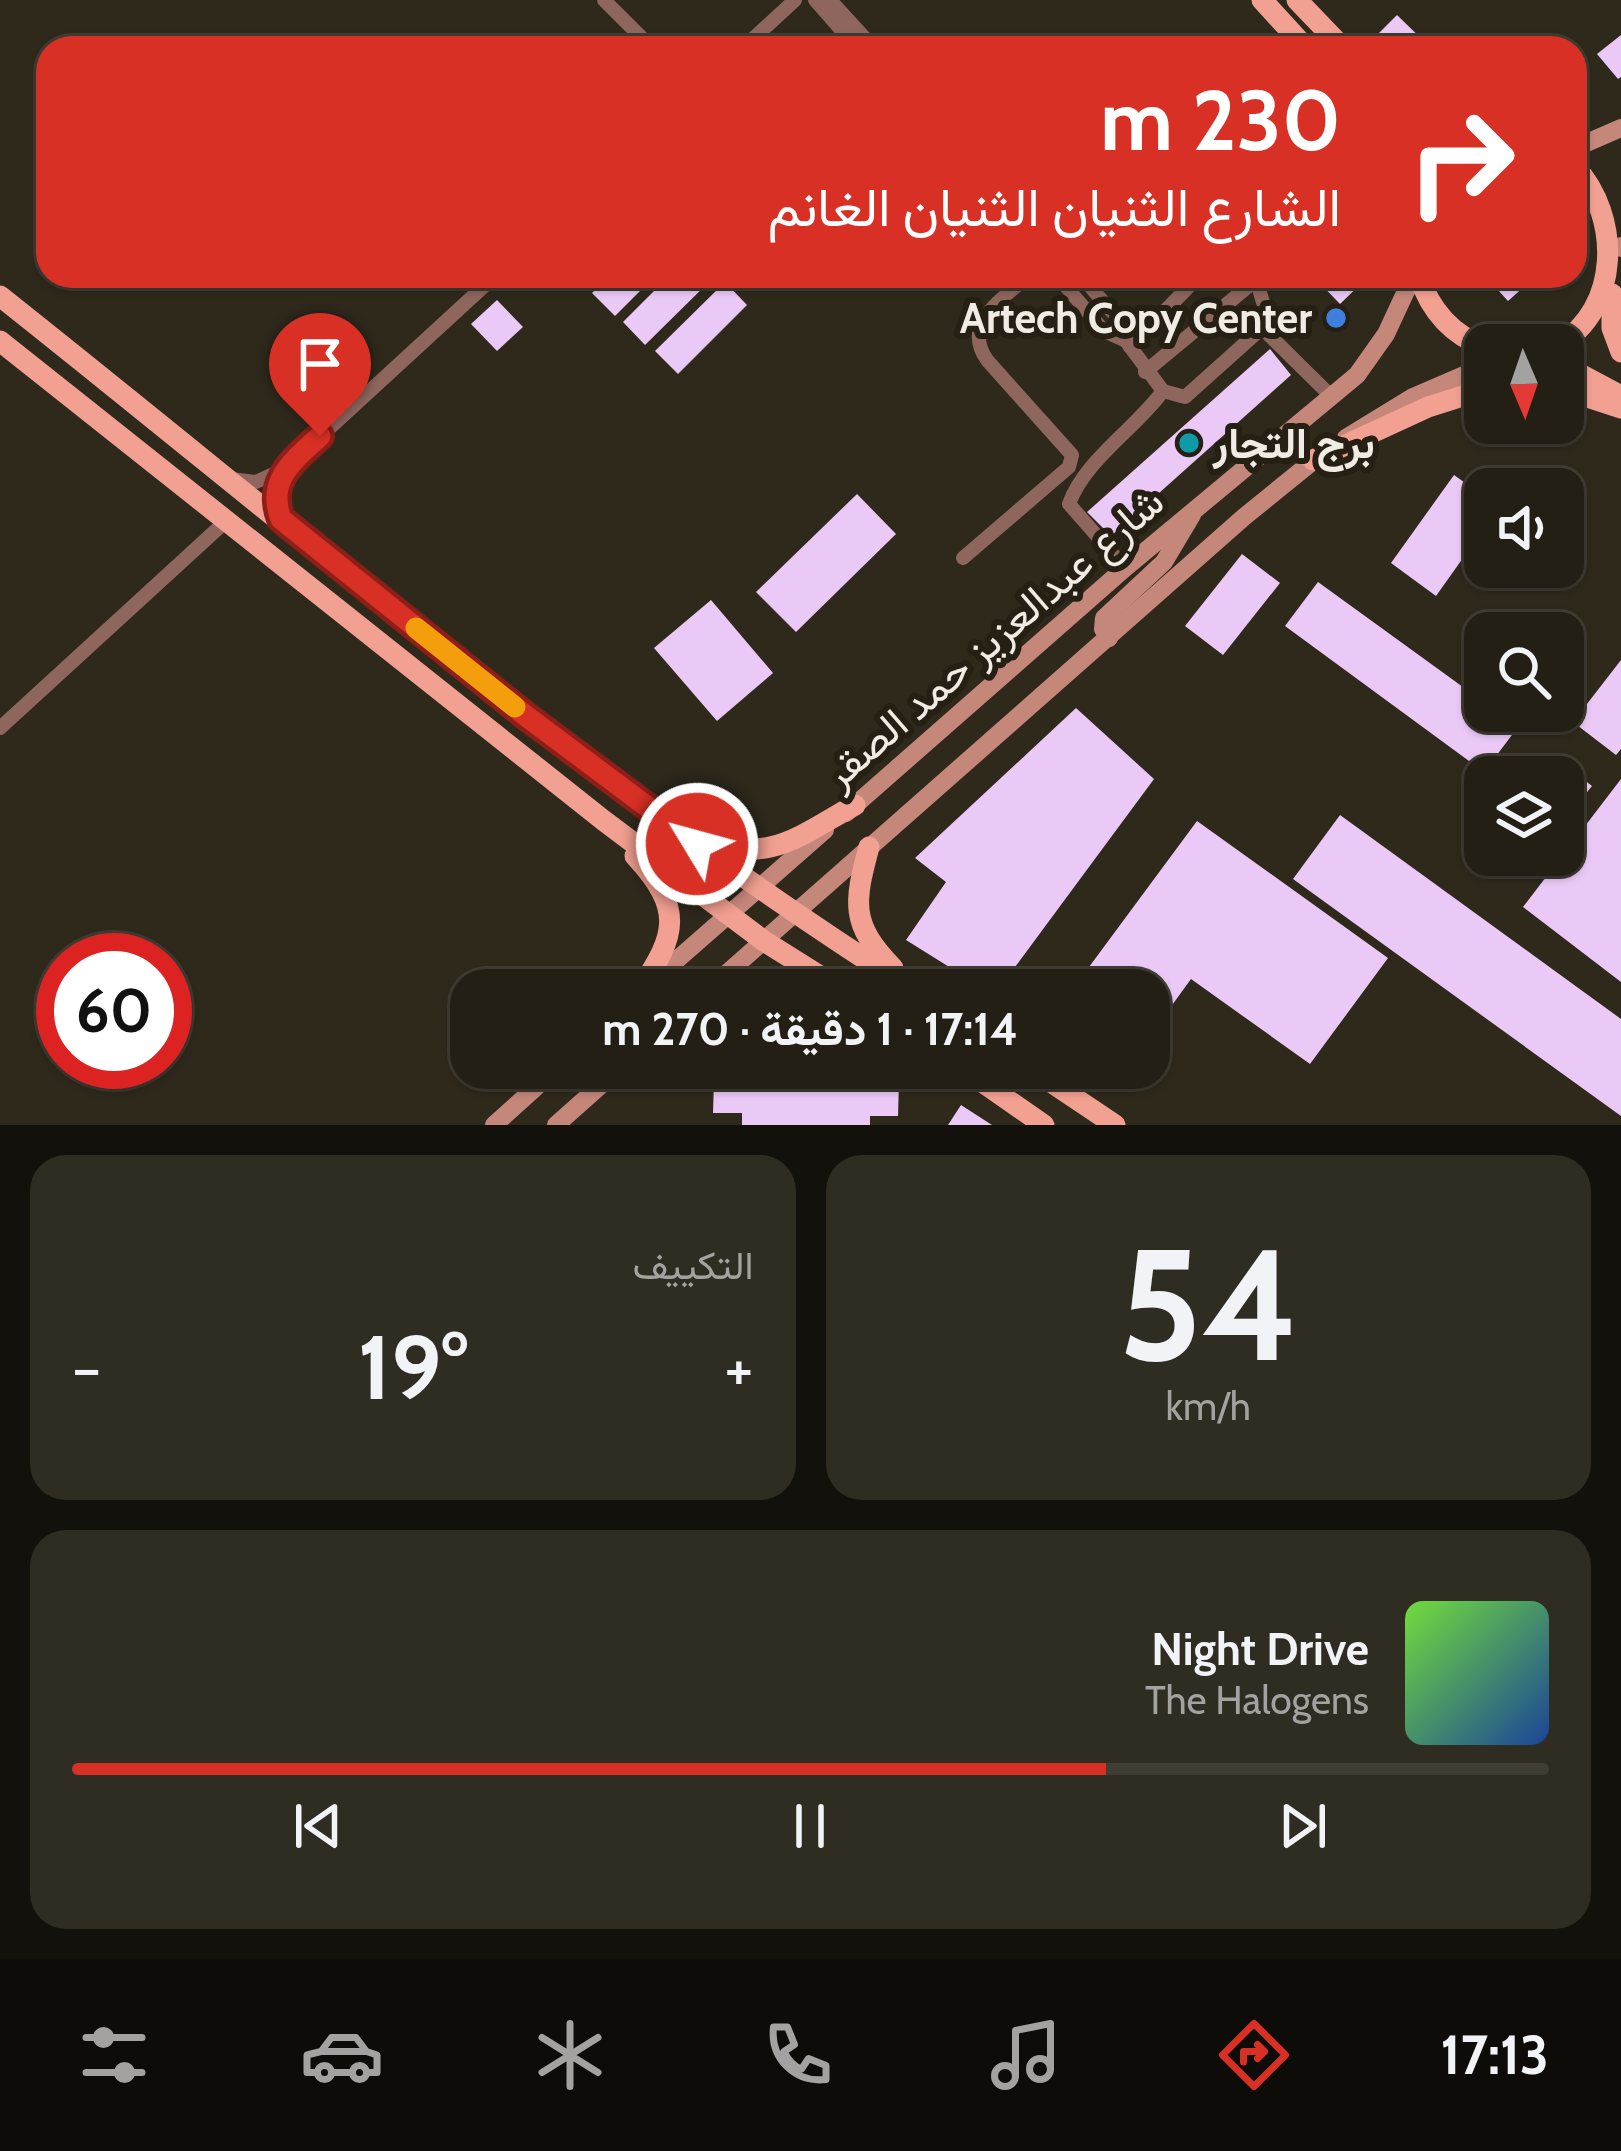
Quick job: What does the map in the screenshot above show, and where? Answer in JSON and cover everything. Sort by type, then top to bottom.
[{"type":"main road","points":[[1262,0],[1295,36]]},
{"type":"main road","points":[[1297,0],[1332,36]]},
{"type":"main road","points":[[1587,143],[1621,128]]},
{"type":"main road","points":[[1587,178],[1610,207],[1621,247],[1612,292],[1612,328],[1621,352]]},
{"type":"main road","name":"شارع عبدالعزيز حمد الصقر","points":[[664,969],[1125,568],[1332,398],[1357,375],[1386,334],[1410,288]]},
{"type":"main road","points":[[1423,288],[1442,318],[1464,338]]},
{"type":"main road","points":[[1584,329],[1612,292]]},
{"type":"main road","points":[[0,296],[526,716],[755,888],[880,969]]},
{"type":"main road","points":[[0,341],[603,820],[809,969]]},
{"type":"main road","name":"شارع عبدالعزيز حمد الصقر","points":[[732,969],[1313,460],[1413,397],[1464,375]]},
{"type":"main road","points":[[1584,376],[1621,396]]},
{"type":"main road","points":[[1313,460],[1416,412],[1464,396]]},
{"type":"main road","points":[[1584,396],[1621,408]]},
{"type":"main road","points":[[127,438],[148,435],[152,424],[148,414]]},
{"type":"main road","points":[[166,471],[161,460],[164,448],[175,442],[186,444]]},
{"type":"main road","points":[[1109,638],[1103,632],[1104,618],[1164,562],[1193,511]]},
{"type":"main road","points":[[664,819],[723,847],[760,851],[789,842],[855,805]]},
{"type":"main road","points":[[603,820],[659,884],[671,908],[668,938],[652,969]]},
{"type":"main road","points":[[869,847],[858,890],[859,919],[870,943],[894,969]]},
{"type":"main road","points":[[494,1125],[534,1089]]},
{"type":"main road","points":[[556,1125],[596,1089]]},
{"type":"main road","points":[[992,1089],[1044,1125]]},
{"type":"main road","points":[[1061,1089],[1115,1125]]},
{"type":"street","points":[[604,0],[640,36]]},
{"type":"street","points":[[756,36],[795,0]]},
{"type":"street","points":[[815,0],[846,36]]},
{"type":"street","points":[[830,0],[863,36]]},
{"type":"street","points":[[230,479],[256,482],[286,468],[481,288]]},
{"type":"street","points":[[963,558],[1069,467],[1072,455],[988,360],[978,342],[987,313],[1015,288]]},
{"type":"street","points":[[1067,288],[1104,331],[1128,344]]},
{"type":"street","points":[[1091,288],[1120,321],[1145,372],[1163,391],[1185,398],[1262,328],[1266,312],[1259,288]]},
{"type":"street","points":[[1128,344],[1186,288]]},
{"type":"street","points":[[1145,372],[1244,288]]},
{"type":"street","points":[[1262,328],[1332,398]]},
{"type":"street","points":[[1125,568],[1070,504],[1078,480],[1142,419],[1163,391]]},
{"type":"street","points":[[281,519],[274,497],[286,468]]},
{"type":"street","points":[[0,728],[225,522]]},
{"type":"building","points":[[1397,15],[1419,36],[1376,36]]},
{"type":"building","points":[[1621,35],[1621,77],[1618,79],[1597,54]]},
{"type":"building","points":[[597,288],[643,288],[615,316],[592,293]]},
{"type":"building","points":[[657,288],[703,288],[645,345],[623,322]]},
{"type":"building","points":[[719,288],[731,288],[747,305],[678,374],[655,351]]},
{"type":"building","points":[[1325,288],[1357,288],[1340,304]]},
{"type":"building","points":[[1496,288],[1523,288],[1508,301]]},
{"type":"building","points":[[497,300],[523,327],[497,351],[471,324]]},
{"type":"building","name":"برج التجار","points":[[1270,349],[1291,375],[1111,536],[1087,512]]},
{"type":"building","points":[[1454,475],[1464,482],[1464,557],[1436,596],[1391,563]]},
{"type":"building","points":[[857,494],[896,534],[796,632],[756,592]]},
{"type":"building","points":[[1242,554],[1280,583],[1223,655],[1185,626]]},
{"type":"building","points":[[1318,582],[1464,688],[1464,732],[1514,732],[1496,756],[1464,757],[1285,626]]},
{"type":"building","points":[[711,600],[773,673],[717,721],[654,648]]},
{"type":"building","points":[[1621,660],[1621,749],[1616,755],[1584,730],[1584,708]]},
{"type":"building","points":[[1076,708],[1154,779],[1014,969],[952,969],[906,940],[946,882],[915,858]]},
{"type":"building","points":[[1621,779],[1621,982],[1523,907],[1547,876],[1584,876],[1584,827]]},
{"type":"building","points":[[1340,815],[1621,1019],[1621,1116],[1293,879]]},
{"type":"building","points":[[1197,821],[1388,958],[1310,1064],[1191,979],[1170,1008],[1170,969],[1088,969]]},
{"type":"building","points":[[714,1089],[899,1089],[898,1116],[870,1116],[870,1125],[742,1125],[742,1113],[713,1113]]},
{"type":"building","points":[[961,1105],[992,1125],[948,1125]]},
{"type":"slow traffic","points":[[416,628],[515,707]]},
{"type":"place","name":"Artech Copy Center","points":[[1336,318]]},
{"type":"place","name":"برج التجار","points":[[1189,443]]},
{"type":"route","points":[[320,436],[286,468],[278,483],[274,497],[281,519],[526,716],[697,844]]}]
